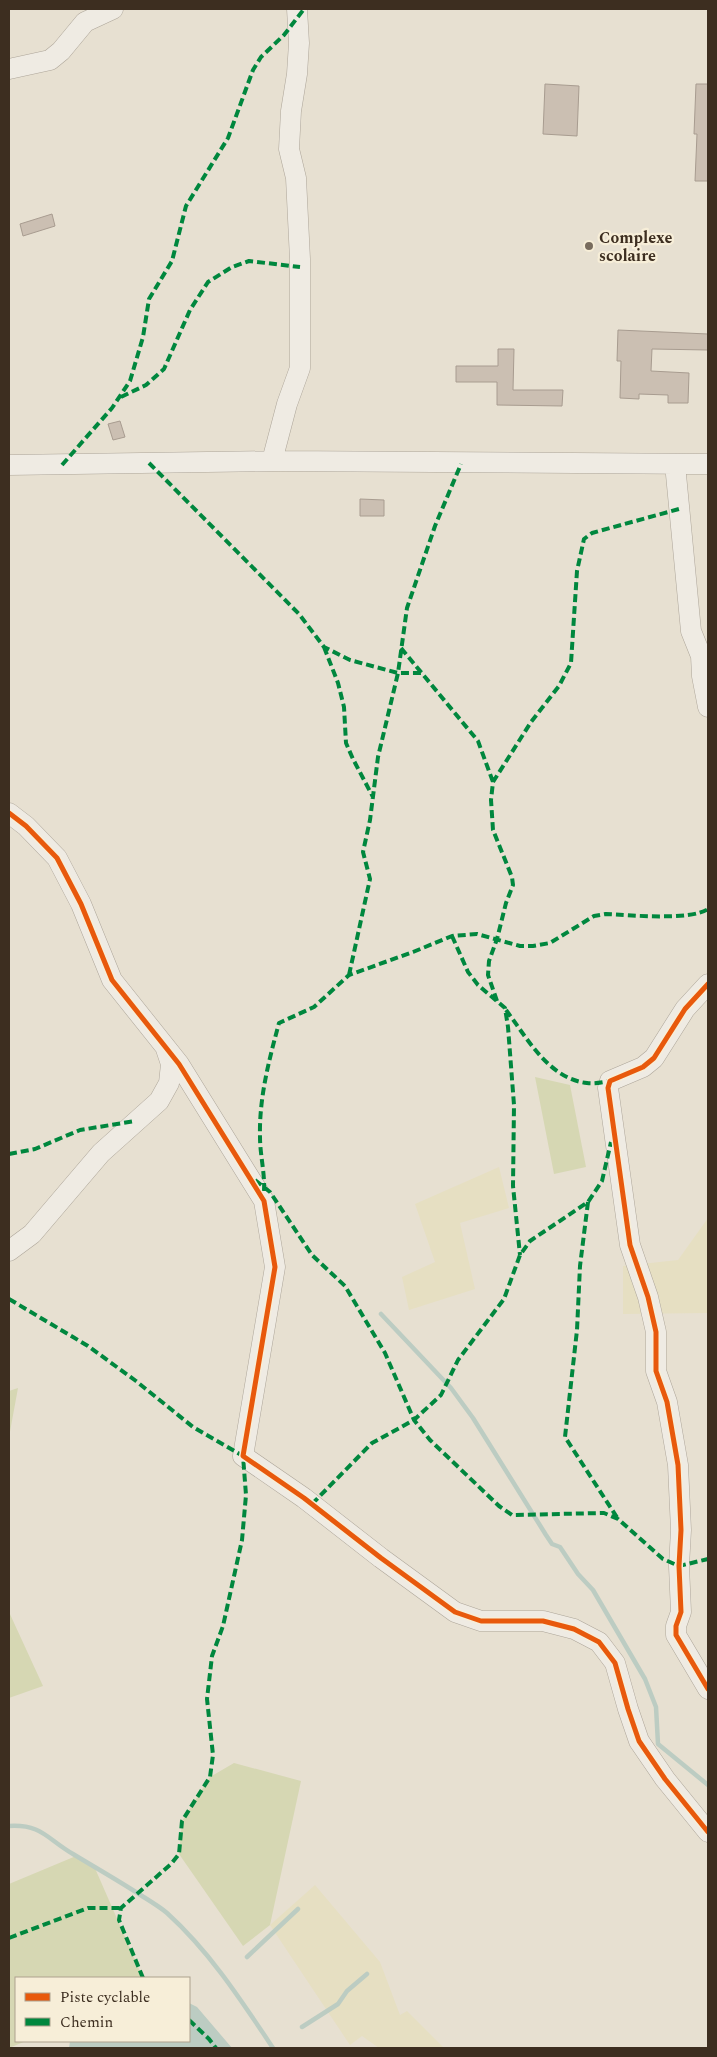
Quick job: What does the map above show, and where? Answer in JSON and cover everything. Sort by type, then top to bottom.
[{"type":"street","points":[[9,69],[50,60],[61,51],[85,22],[113,9]]},
{"type":"street","points":[[272,461],[287,404],[300,368],[300,259],[296,219],[296,178],[289,149],[291,111],[298,58],[297,9]]},
{"type":"street","points":[[9,464],[272,461],[708,464]]},
{"type":"street","points":[[674,464],[691,631],[705,659],[702,676],[708,707]]},
{"type":"street","points":[[9,812],[26,826],[57,858],[81,904],[112,980],[179,1064],[264,1201],[275,1267],[242,1456],[304,1498],[455,1612],[480,1621],[543,1621],[574,1629],[599,1642],[615,1663],[639,1741],[708,1832]]},
{"type":"street","points":[[708,984],[685,1009],[654,1058],[643,1067],[610,1081],[608,1088],[630,1246],[648,1297],[656,1332],[656,1371],[667,1402],[678,1464],[681,1530],[679,1566],[681,1612],[676,1626],[676,1635],[708,1689]]},
{"type":"street","points":[[9,1251],[32,1234],[101,1153],[159,1101],[169,1083],[171,1064],[164,1045]]},
{"type":"shaded area","points":[[499,1167],[509,1208],[460,1223],[475,1289],[409,1310],[402,1277],[435,1262],[415,1204]]},
{"type":"shaded area","points":[[708,1218],[708,1313],[623,1314],[623,1266],[678,1260]]},
{"type":"shaded area","points":[[315,1885],[380,1962],[400,2015],[407,2011],[444,2048],[379,2048],[362,2036],[350,2045],[270,1925]]},
{"type":"shaded area","points":[[190,2004],[197,2007],[232,2048],[69,2048],[70,2042],[190,2042]]},
{"type":"green space","points":[[535,1077],[570,1085],[586,1167],[554,1174]]},
{"type":"green space","points":[[18,1388],[9,1437],[9,1391]]},
{"type":"green space","points":[[9,1612],[43,1686],[9,1698]]},
{"type":"green space","points":[[234,1763],[301,1781],[270,1925],[243,1946],[179,1854],[182,1821],[210,1777]]},
{"type":"green space","points":[[76,1856],[94,1866],[143,1977],[15,1977],[15,2042],[24,2042],[9,2048],[9,1884]]},
{"type":"building","points":[[545,84],[579,86],[577,136],[543,134]]},
{"type":"building","points":[[696,84],[708,84],[708,181],[695,181],[697,134],[694,134]]},
{"type":"building","points":[[52,214],[55,226],[23,236],[20,224]]},
{"type":"building","points":[[618,330],[708,334],[708,350],[652,349],[651,371],[689,373],[688,403],[668,403],[668,395],[639,394],[639,399],[620,398],[621,361],[617,361]]},
{"type":"building","points":[[498,349],[514,349],[513,390],[563,390],[562,406],[497,405],[497,382],[456,382],[456,366],[498,366]]},
{"type":"building","points":[[120,421],[125,437],[113,440],[108,424]]},
{"type":"building","points":[[360,499],[384,500],[384,516],[360,516]]},
{"type":"waterway","points":[[381,1314],[451,1388],[473,1418],[552,1544],[560,1547],[578,1574],[593,1590],[645,1679],[656,1707],[658,1744],[708,1785]]},
{"type":"waterway","points":[[9,1826],[29,1827],[37,1830],[167,1913],[211,1960],[237,1994],[273,2048]]},
{"type":"waterway","points":[[247,1957],[298,1909]]},
{"type":"waterway","points":[[302,2027],[338,2004],[347,1991],[367,1974]]},
{"type":"marked path","points":[[62,465],[112,408],[130,381],[143,337],[149,299],[172,261],[186,206],[228,138],[253,70],[261,57],[284,35],[304,9]]},
{"type":"marked path","points":[[121,397],[146,385],[164,369],[190,310],[208,282],[232,267],[249,261],[300,267]]},
{"type":"marked path","points":[[149,463],[299,614],[324,647],[350,660],[398,673],[421,673]]},
{"type":"marked path","points":[[349,975],[370,879],[363,852],[370,820],[378,757],[398,673],[407,608],[435,526],[461,464]]},
{"type":"marked path","points":[[497,1001],[488,975],[489,961],[513,885],[512,877],[493,830],[491,800],[493,782],[531,722],[559,686],[571,663],[577,571],[584,539],[592,533],[679,509]]},
{"type":"marked path","points":[[324,647],[338,683],[344,707],[346,743],[373,797]]},
{"type":"marked path","points":[[401,648],[478,741],[493,782]]},
{"type":"marked path","points":[[264,1191],[260,1144],[261,1108],[268,1065],[279,1023],[314,1007],[349,975],[452,936],[477,934],[520,946],[533,946],[550,943],[594,916],[606,914],[674,916],[700,913],[708,909]]},
{"type":"marked path","points":[[452,936],[468,972],[478,985],[505,1008],[514,1105],[513,1186],[520,1255]]},
{"type":"marked path","points":[[506,1010],[540,1056],[561,1074],[573,1080],[587,1083],[610,1081]]},
{"type":"marked path","points":[[9,1154],[35,1149],[80,1130],[135,1121]]},
{"type":"marked path","points":[[312,1504],[372,1443],[414,1420],[441,1395],[458,1360],[504,1299],[520,1255],[530,1241],[588,1202],[602,1181],[611,1142]]},
{"type":"marked path","points":[[255,1180],[270,1192],[312,1255],[345,1286],[385,1353],[414,1420],[430,1440],[499,1506],[512,1515],[604,1513],[618,1519],[663,1559],[679,1566],[708,1559]]},
{"type":"marked path","points":[[588,1202],[580,1266],[577,1330],[565,1437],[618,1519]]},
{"type":"marked path","points":[[9,1299],[88,1346],[136,1381],[193,1427],[243,1456],[246,1495],[242,1540],[223,1626],[212,1656],[207,1699],[213,1755],[210,1777],[182,1821],[179,1854],[171,1864],[121,1908],[119,1920],[143,1977]]},
{"type":"marked path","points":[[9,1938],[88,1908],[121,1908]]},
{"type":"marked path","points":[[190,2021],[216,2048]]},
{"type":"cycle path","points":[[9,813],[26,826],[57,858],[81,904],[112,980],[179,1064],[264,1201],[275,1267],[243,1456],[304,1498],[455,1612],[481,1621],[543,1621],[574,1629],[599,1642],[615,1663],[639,1741],[665,1779],[708,1832]]},
{"type":"cycle path","points":[[708,984],[685,1009],[654,1058],[643,1067],[610,1081],[608,1088],[630,1245],[648,1297],[656,1332],[656,1371],[667,1402],[678,1465],[681,1530],[679,1566],[681,1612],[676,1626],[676,1635],[708,1689]]},
{"type":"place","name":"Complexe scolaire","points":[[589,246]]}]
